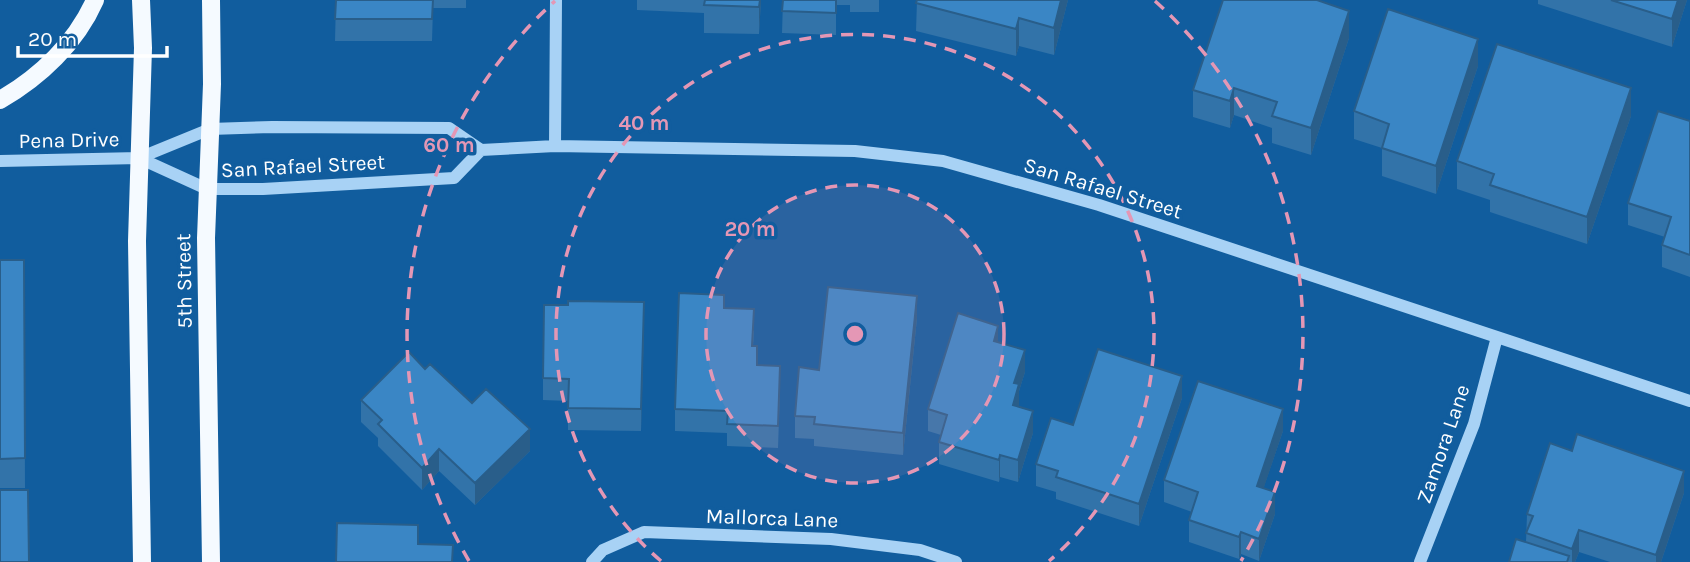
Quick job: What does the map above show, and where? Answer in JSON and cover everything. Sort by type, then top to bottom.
[{"type":"main road","points":[[0,100],[24,86],[61,53],[89,14],[95,0]]},
{"type":"main road","points":[[141,0],[143,48],[136,241],[142,562]]},
{"type":"main road","name":"5th Street","points":[[211,0],[212,84],[207,189],[211,562]]},
{"type":"street","points":[[555,146],[556,0]]},
{"type":"street","name":"San Rafael Street","points":[[139,158],[210,129],[272,127],[449,128],[481,150],[555,146],[855,152],[943,161],[1099,205],[1690,401]]},
{"type":"street","name":"San Rafael Street","points":[[139,158],[207,189],[263,189],[454,178],[481,150]]},
{"type":"street","name":"Pena Drive","points":[[0,161],[139,158]]},
{"type":"street","name":"Zamora Lane","points":[[1420,562],[1474,424],[1497,337]]},
{"type":"street","name":"Mallorca Lane","points":[[592,562],[603,550],[643,532],[831,538],[920,550],[956,562]]},
{"type":"building","points":[[336,0],[433,0],[432,19],[335,19]]},
{"type":"building","points":[[705,0],[760,0],[759,7],[704,5]]},
{"type":"building","points":[[783,0],[836,0],[836,13],[782,11]]},
{"type":"building","points":[[917,0],[1061,0],[1054,28],[1019,18],[1016,29],[916,3]]},
{"type":"building","points":[[1223,0],[1317,0],[1349,11],[1311,128],[1272,116],[1277,102],[1234,88],[1230,101],[1193,90]]},
{"type":"building","points":[[1611,0],[1678,0],[1672,19]]},
{"type":"building","points":[[1388,9],[1478,39],[1436,166],[1382,148],[1389,124],[1354,111]]},
{"type":"building","points":[[1497,44],[1631,88],[1587,217],[1490,185],[1494,174],[1457,161]]},
{"type":"building","points":[[1658,111],[1690,121],[1690,255],[1662,245],[1671,217],[1628,203]]},
{"type":"building","points":[[0,260],[24,260],[25,458],[0,459]]},
{"type":"building","points":[[828,287],[917,296],[903,433],[814,424],[815,417],[795,416],[799,367],[819,370]]},
{"type":"building","points":[[679,293],[724,295],[724,308],[754,309],[752,346],[757,346],[757,365],[780,366],[778,426],[727,424],[728,411],[675,409]]},
{"type":"building","points":[[568,301],[644,302],[641,409],[568,408],[569,379],[543,378],[544,305],[568,305]]},
{"type":"building","points":[[958,313],[998,326],[994,341],[1025,350],[1014,383],[1019,384],[1013,405],[1033,411],[1018,460],[1000,455],[999,460],[939,442],[947,415],[928,409]]},
{"type":"building","points":[[1098,349],[1182,376],[1139,504],[1056,477],[1058,471],[1036,464],[1051,418],[1073,425]]},
{"type":"building","points":[[409,352],[425,369],[430,364],[472,403],[486,389],[530,429],[475,483],[439,449],[422,468],[378,424],[382,420],[361,400]]},
{"type":"building","points":[[1198,381],[1283,409],[1257,486],[1275,492],[1259,539],[1241,532],[1239,537],[1189,520],[1198,492],[1164,480]]},
{"type":"building","points":[[1577,434],[1684,471],[1656,555],[1579,530],[1572,549],[1526,533],[1533,516],[1527,514],[1550,443],[1572,451]]},
{"type":"building","points":[[0,490],[28,490],[29,562],[0,562]]},
{"type":"building","points":[[337,523],[418,525],[418,544],[453,545],[452,562],[336,562]]},
{"type":"building","points":[[1516,539],[1569,556],[1567,562],[1509,562]]}]
